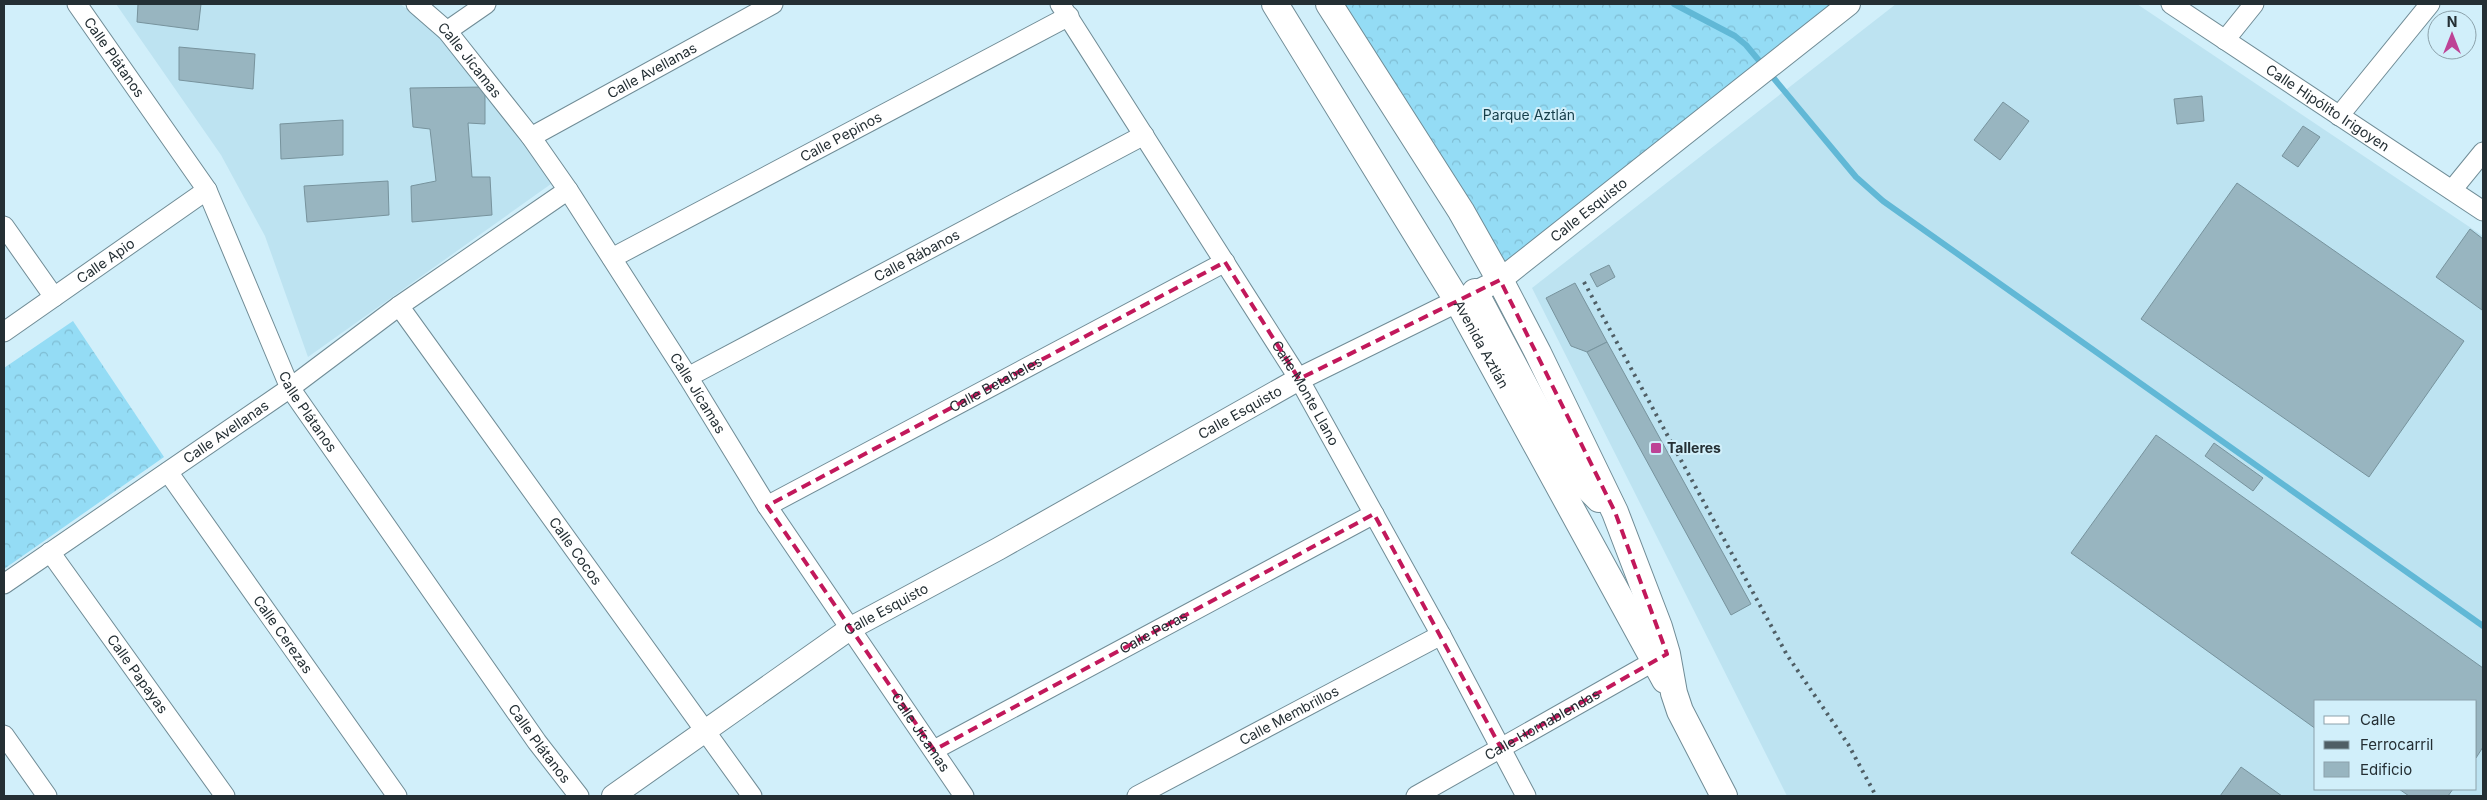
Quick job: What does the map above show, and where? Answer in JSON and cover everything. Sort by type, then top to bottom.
[{"type":"main road","name":"Avenida Aztlán","points":[[1275,4],[1466,296],[1660,657],[1680,711],[1724,796]]},
{"type":"main road","name":"Avenida Aztlán","points":[[1329,4],[1461,211],[1500,280],[1615,512],[1651,605],[1660,657]]},
{"type":"main road","points":[[1466,296],[1556,445],[1583,483],[1615,512]]},
{"type":"street","name":"Calle Plátanos","points":[[77,4],[207,190],[290,388],[537,742],[579,796]]},
{"type":"street","name":"Calle Jícamas","points":[[416,4],[447,31],[531,137],[568,190],[688,377],[767,506],[964,796]]},
{"type":"street","points":[[447,31],[486,4]]},
{"type":"street","name":"Calle Avellanas","points":[[531,137],[772,4]]},
{"type":"street","name":"Calle Esquisto","points":[[613,796],[851,628],[1006,544],[1299,379],[1500,280],[1850,4]]},
{"type":"street","name":"Calle Hipólito Irigoyen","points":[[2171,4],[2483,211]]},
{"type":"street","points":[[2224,40],[2254,4]]},
{"type":"street","points":[[2339,116],[2430,4]]},
{"type":"street","name":"Calle Monte Llano","points":[[1064,10],[1299,379],[1441,635],[1526,796]]},
{"type":"street","name":"Calle Pepinos","points":[[612,258],[1064,10]]},
{"type":"street","name":"Calle Rábanos","points":[[688,377],[1144,135]]},
{"type":"street","points":[[2452,190],[2483,152]]},
{"type":"street","name":"Calle Apio","points":[[4,332],[207,190]]},
{"type":"street","name":"Calle Avellanas","points":[[4,584],[290,388],[399,306],[568,190]]},
{"type":"street","points":[[4,226],[54,297]]},
{"type":"street","name":"Calle Betabeles","points":[[767,506],[1225,262]]},
{"type":"street","name":"Calle Cocos","points":[[399,306],[752,796]]},
{"type":"street","name":"Calle Cerezas","points":[[168,472],[397,796]]},
{"type":"street","name":"Calle Peras","points":[[934,750],[1374,514]]},
{"type":"street","name":"Calle Papayas","points":[[50,552],[225,796]]},
{"type":"street","name":"Calle Membrillos","points":[[1137,796],[1441,635]]},
{"type":"street","name":"Calle Hornablendas","points":[[1416,796],[1660,657]]},
{"type":"street","points":[[4,735],[47,796]]},
{"type":"highlighted area","points":[[1225,262],[1299,379],[1500,280],[1615,512],[1667,654],[1501,748],[1374,514],[934,750],[767,506]]},
{"type":"shaded area","points":[[116,4],[400,4],[443,35],[558,179],[308,357],[265,236],[221,155]]},
{"type":"shaded area","points":[[1896,4],[2137,4],[2483,236],[2483,796],[1787,796],[1532,288]]},
{"type":"green space","name":"Parque Aztlán","points":[[1327,4],[1849,4],[1500,280]]},
{"type":"green space","points":[[73,321],[164,457],[4,569],[4,368]]},
{"type":"building","points":[[138,4],[201,4],[198,30],[137,22]]},
{"type":"building","points":[[179,47],[255,54],[253,89],[179,80]]},
{"type":"building","points":[[485,87],[485,124],[468,123],[472,177],[490,177],[492,215],[412,222],[411,186],[436,181],[430,129],[413,127],[410,88]]},
{"type":"building","points":[[2202,96],[2204,121],[2177,124],[2174,99]]},
{"type":"building","points":[[2003,102],[2029,121],[2000,160],[1974,140]]},
{"type":"building","points":[[343,120],[343,155],[281,159],[280,124]]},
{"type":"building","points":[[2303,126],[2320,137],[2298,167],[2282,156]]},
{"type":"building","points":[[388,181],[389,215],[307,222],[304,186]]},
{"type":"building","points":[[2237,183],[2464,341],[2369,477],[2141,319]]},
{"type":"building","points":[[2470,229],[2483,239],[2482,310],[2436,277]]},
{"type":"building","points":[[1609,265],[1615,277],[1597,287],[1590,274]]},
{"type":"building","points":[[1575,283],[1607,342],[1587,352],[1571,346],[1546,298]]},
{"type":"building","points":[[1607,342],[1751,604],[1731,615],[1587,352]]},
{"type":"building","points":[[2156,435],[2483,668],[2483,747],[2477,756],[2477,700],[2314,700],[2314,728],[2071,553]]},
{"type":"building","points":[[2214,443],[2263,478],[2253,491],[2205,456]]},
{"type":"building","points":[[2241,767],[2282,796],[2220,796]]},
{"type":"building","points":[[2400,790],[2452,790],[2448,796],[2409,796]]},
{"type":"waterway","points":[[1674,4],[1735,36],[1746,45],[1856,177],[1883,201],[2483,626]]},
{"type":"railway","points":[[1584,282],[1787,655],[1848,744],[1876,796]]},
{"type":"place","name":"Talleres","points":[[1656,448]]}]
